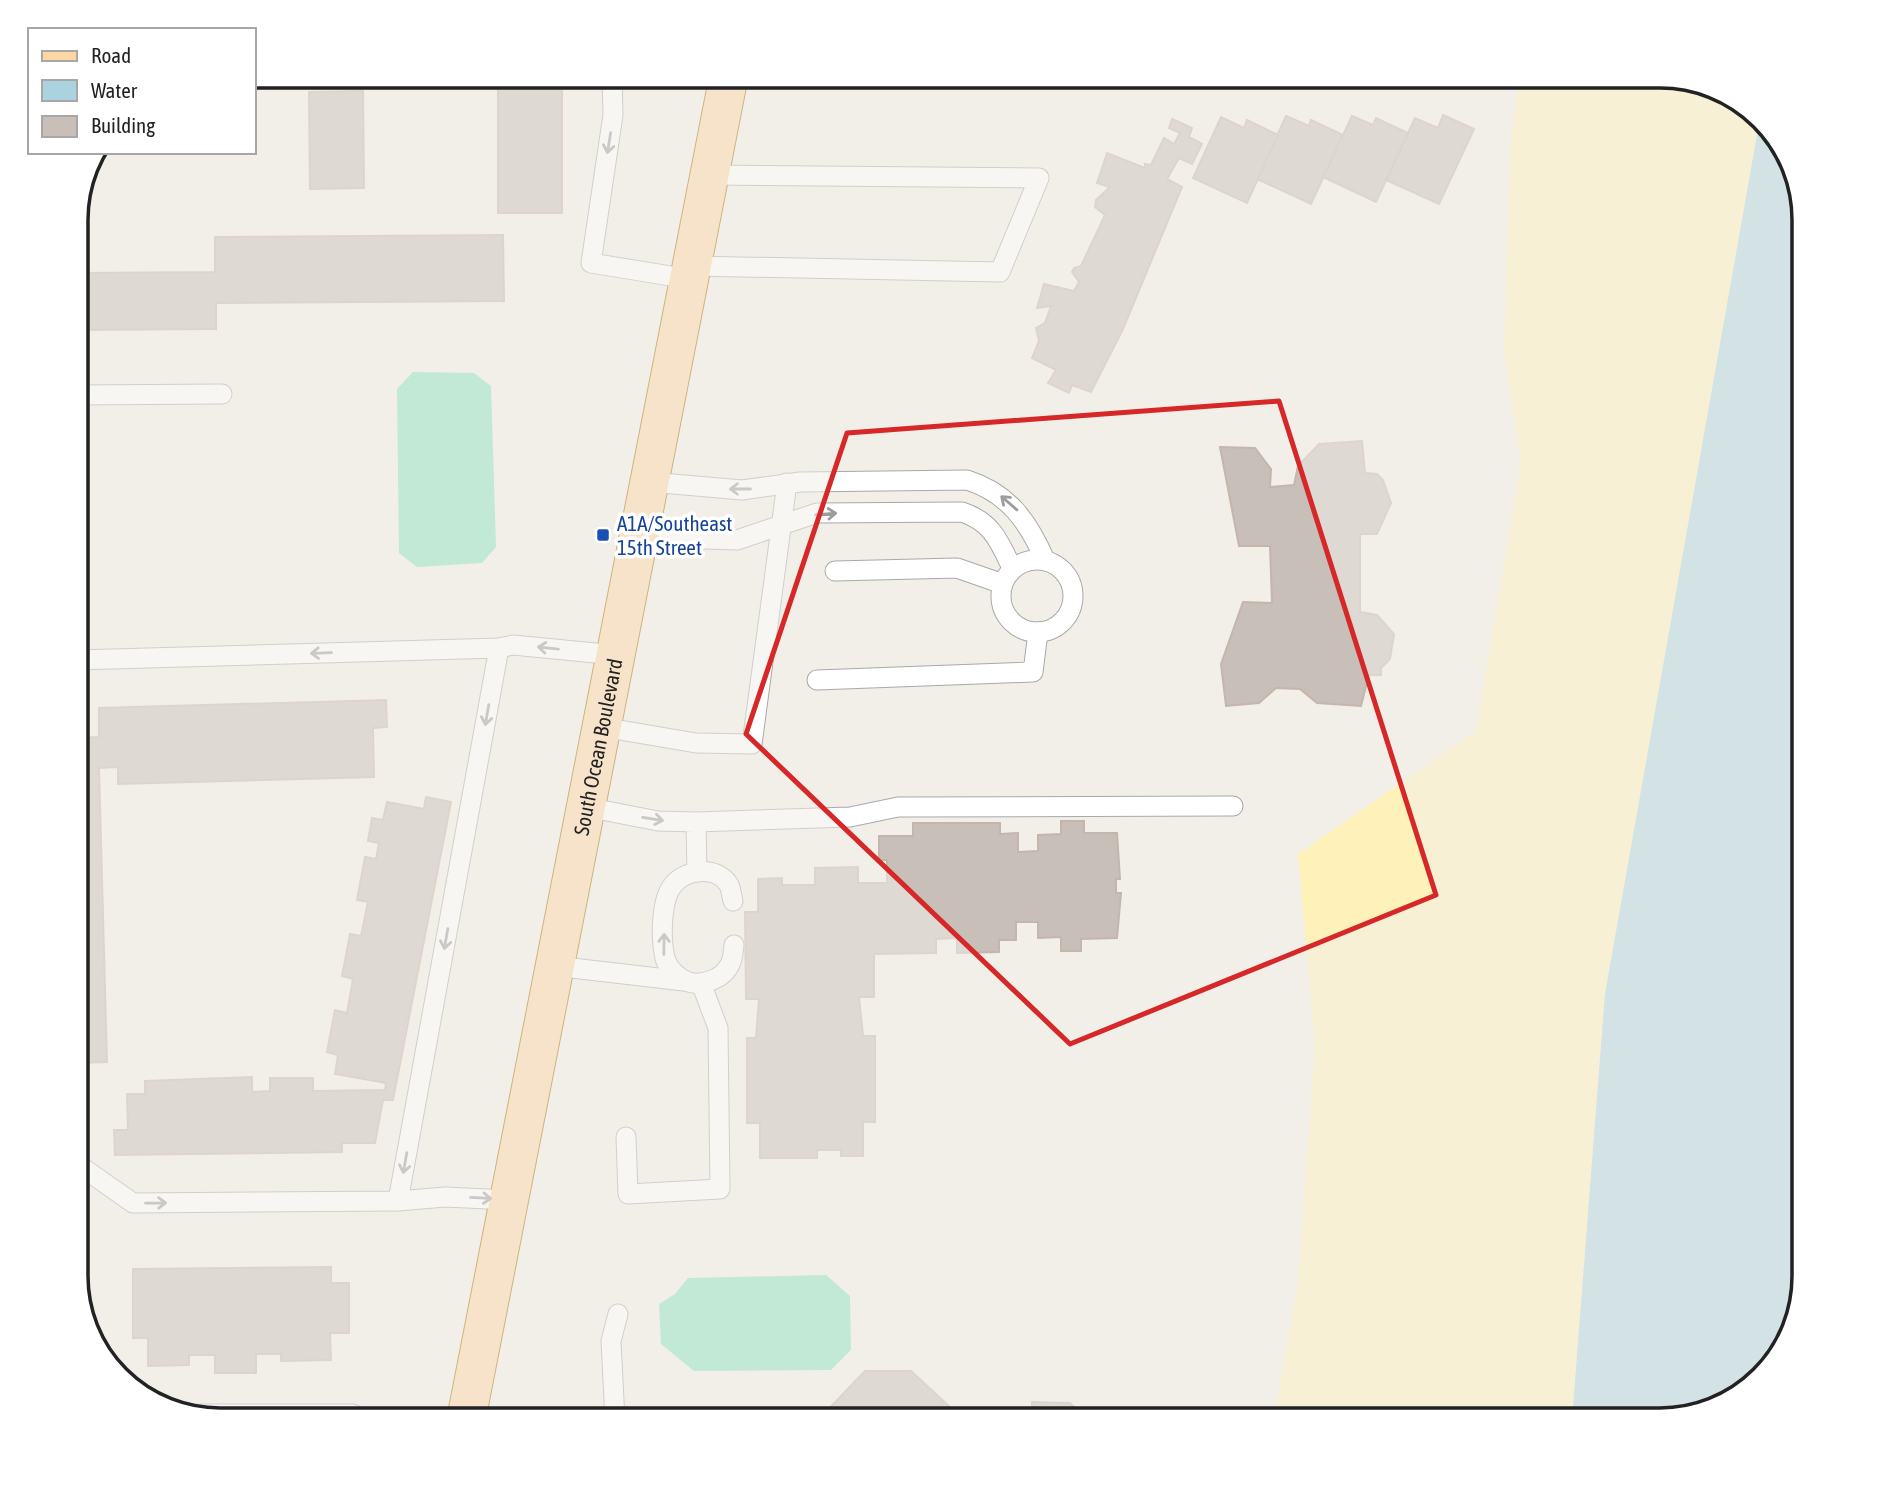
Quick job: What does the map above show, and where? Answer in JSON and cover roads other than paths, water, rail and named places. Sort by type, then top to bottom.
[{"type":"main road","name":"South Ocean Boulevard","points":[[468,1408],[726,88]]},
{"type":"lane","points":[[612,88],[613,115],[590,264],[691,273],[1000,272],[1039,178],[709,176]]},
{"type":"lane","points":[[88,395],[222,394]]},
{"type":"lane","points":[[650,482],[743,490],[787,483],[967,480],[991,487],[1017,510],[1045,559]]},
{"type":"lane","points":[[602,727],[696,743],[752,744],[787,483]]},
{"type":"lane","points":[[639,537],[737,540],[817,513],[962,512],[979,518],[995,532],[1007,576],[1000,601],[1007,617],[1021,629],[1038,632],[1055,628],[1068,616],[1074,599],[1071,581],[1061,567],[1045,559],[1027,560],[1007,576],[957,568],[835,571]]},
{"type":"lane","points":[[817,680],[1033,672],[1038,632]]},
{"type":"lane","points":[[88,660],[499,648],[513,645],[616,655]]},
{"type":"lane","points":[[398,1201],[499,648]]},
{"type":"lane","points":[[586,807],[658,821],[696,822],[850,817],[898,807],[1233,806]]},
{"type":"lane","points":[[696,822],[697,872]]},
{"type":"lane","points":[[626,1137],[628,1194],[720,1189],[718,1028],[693,982],[671,970],[664,955],[666,898],[681,877],[697,872],[719,876],[729,885],[733,901]]},
{"type":"lane","points":[[555,966],[693,982],[718,978],[730,966],[734,946]]},
{"type":"lane","points":[[88,1171],[133,1203],[398,1201],[445,1197],[509,1200]]},
{"type":"lane","points":[[614,1408],[611,1341],[618,1314]]},
{"type":"water","points":[[1758,131],[1778,161],[1789,194],[1792,220],[1792,1276],[1789,1301],[1778,1334],[1759,1363],[1747,1375],[1718,1394],[1685,1405],[1660,1408],[1573,1408],[1605,994]]},
{"type":"place","name":"A1A/Southeast 15th Street","points":[[603,535]]}]
